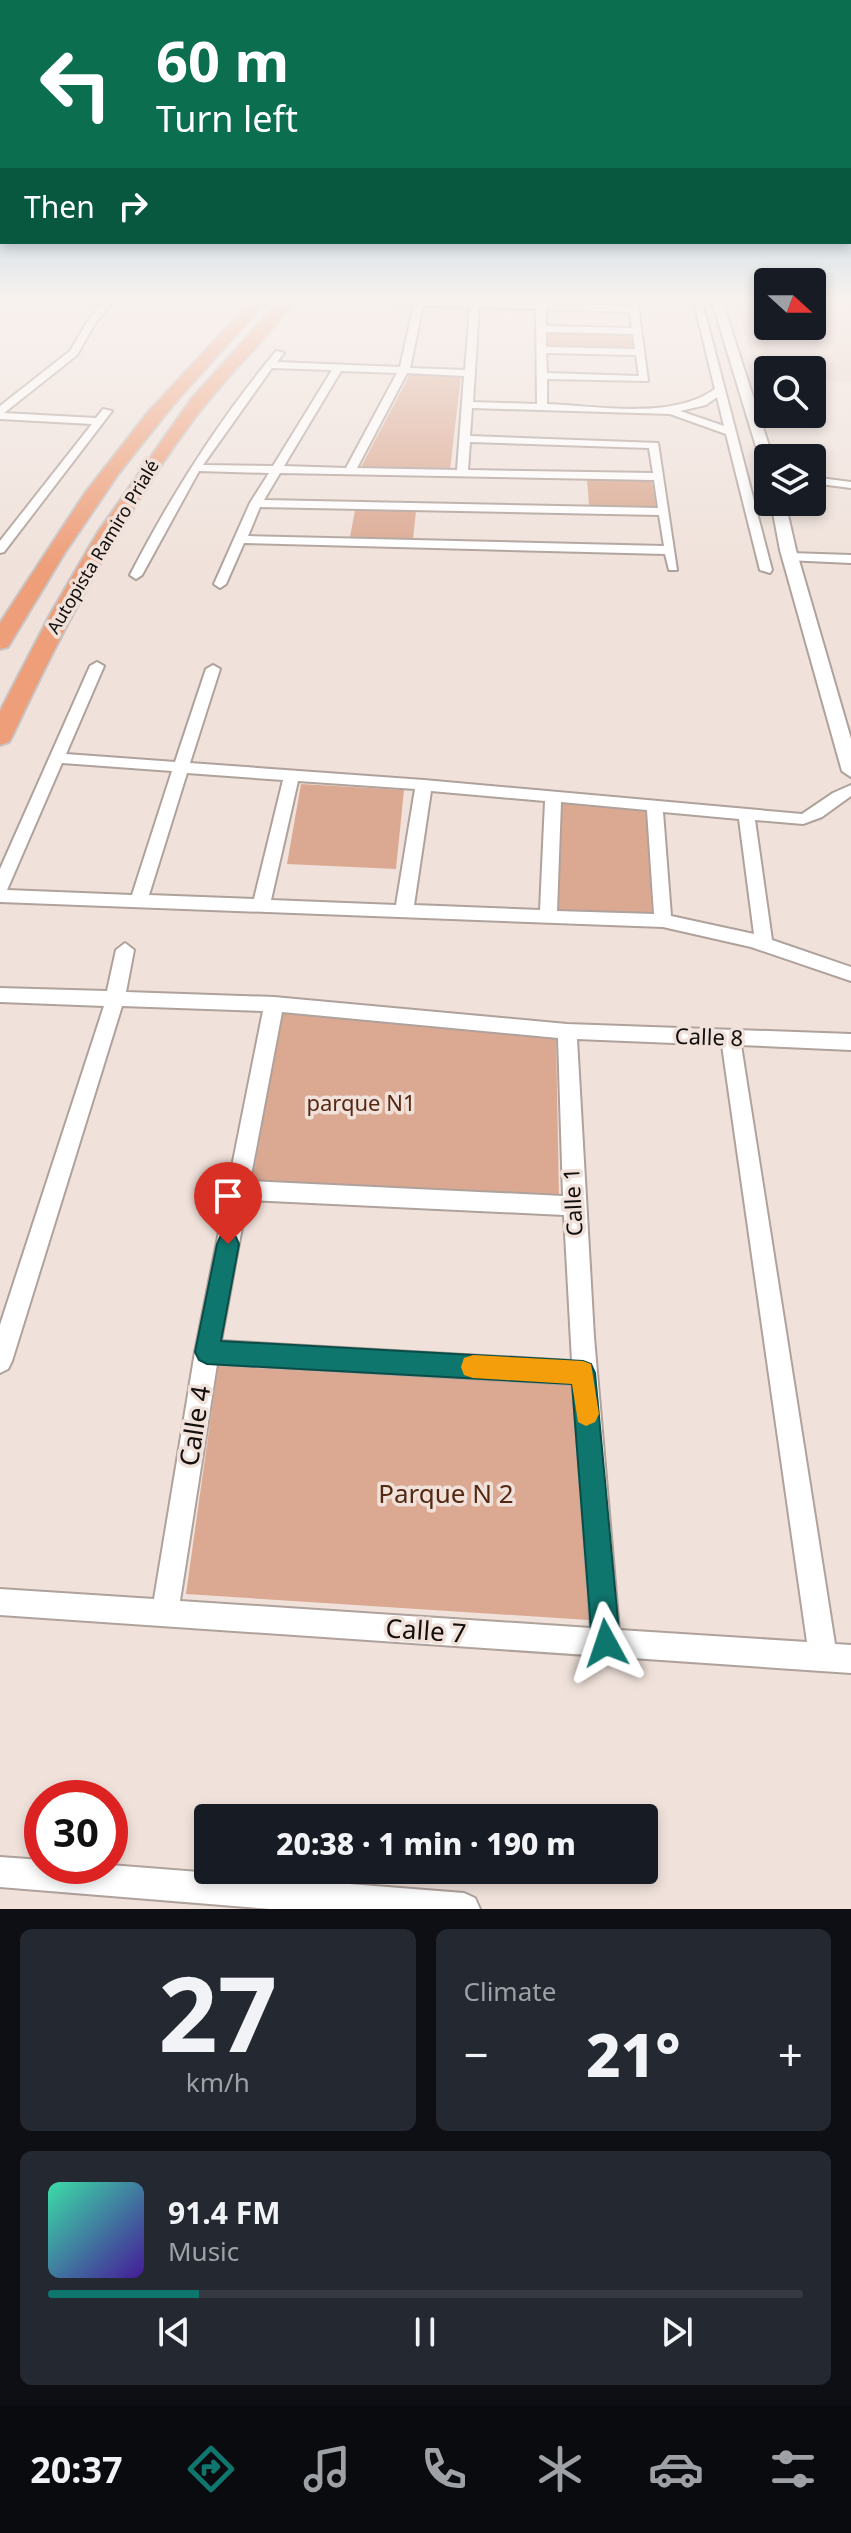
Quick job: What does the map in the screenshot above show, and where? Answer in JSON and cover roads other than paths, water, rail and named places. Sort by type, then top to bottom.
[{"type":"highway","name":"Autopista Ramiro Prialé","points":[[0,642],[43,568],[105,478],[180,387]]},
{"type":"highway","name":"Autopista Ramiro Prialé","points":[[0,737],[28,676],[86,569],[142,478],[212,387]]},
{"type":"street","points":[[0,414],[33,387]]},
{"type":"street","points":[[136,575],[162,522],[195,468],[252,387]]},
{"type":"street","points":[[220,584],[256,503],[326,387]]},
{"type":"street","points":[[350,471],[395,387]]},
{"type":"street","points":[[462,473],[470,387]]},
{"type":"street","points":[[542,387],[542,408]]},
{"type":"street","points":[[719,387],[766,570]]},
{"type":"street","points":[[744,387],[762,444]]},
{"type":"street","points":[[468,405],[668,411],[702,403],[720,390]]},
{"type":"street","points":[[668,411],[731,432]]},
{"type":"street","points":[[0,414],[103,416],[0,549]]},
{"type":"street","points":[[465,439],[654,445],[673,567]]},
{"type":"street","points":[[195,468],[659,477]]},
{"type":"street","points":[[826,482],[851,485]]},
{"type":"street","points":[[256,503],[664,512]]},
{"type":"street","points":[[781,516],[851,771]]},
{"type":"street","points":[[757,538],[789,553],[851,559]]},
{"type":"street","points":[[240,539],[670,550]]},
{"type":"street","points":[[0,888],[97,666]]},
{"type":"street","points":[[138,902],[213,669]]},
{"type":"street","points":[[57,758],[292,774],[803,819],[820,814],[840,793],[851,790]]},
{"type":"street","points":[[261,905],[292,774]]},
{"type":"street","points":[[404,911],[424,785]]},
{"type":"street","points":[[548,918],[553,796]]},
{"type":"street","points":[[655,805],[663,921]]},
{"type":"street","points":[[746,813],[764,944]]},
{"type":"street","points":[[0,896],[663,921],[723,931],[834,972],[851,974]]},
{"type":"street","points":[[0,1361],[115,999],[125,950]]},
{"type":"street","name":"Calle 8","points":[[0,995],[274,1004],[567,1031],[851,1042]]},
{"type":"street","name":"Calle 4","points":[[165,1613],[207,1352],[274,1004]]},
{"type":"street","name":"Calle 1","points":[[567,1031],[583,1373],[606,1643]]},
{"type":"street","points":[[730,1037],[823,1657]]},
{"type":"street","points":[[238,1190],[573,1206]]},
{"type":"street","points":[[207,1352],[583,1373]]},
{"type":"street","name":"Calle 7","points":[[0,1602],[851,1659]]},
{"type":"street","points":[[0,1872],[464,1909]]},
{"type":"park label","name":"parque N1","points":[[361,1103]]},
{"type":"park label","name":"Parque N 2","points":[[446,1494]]}]
